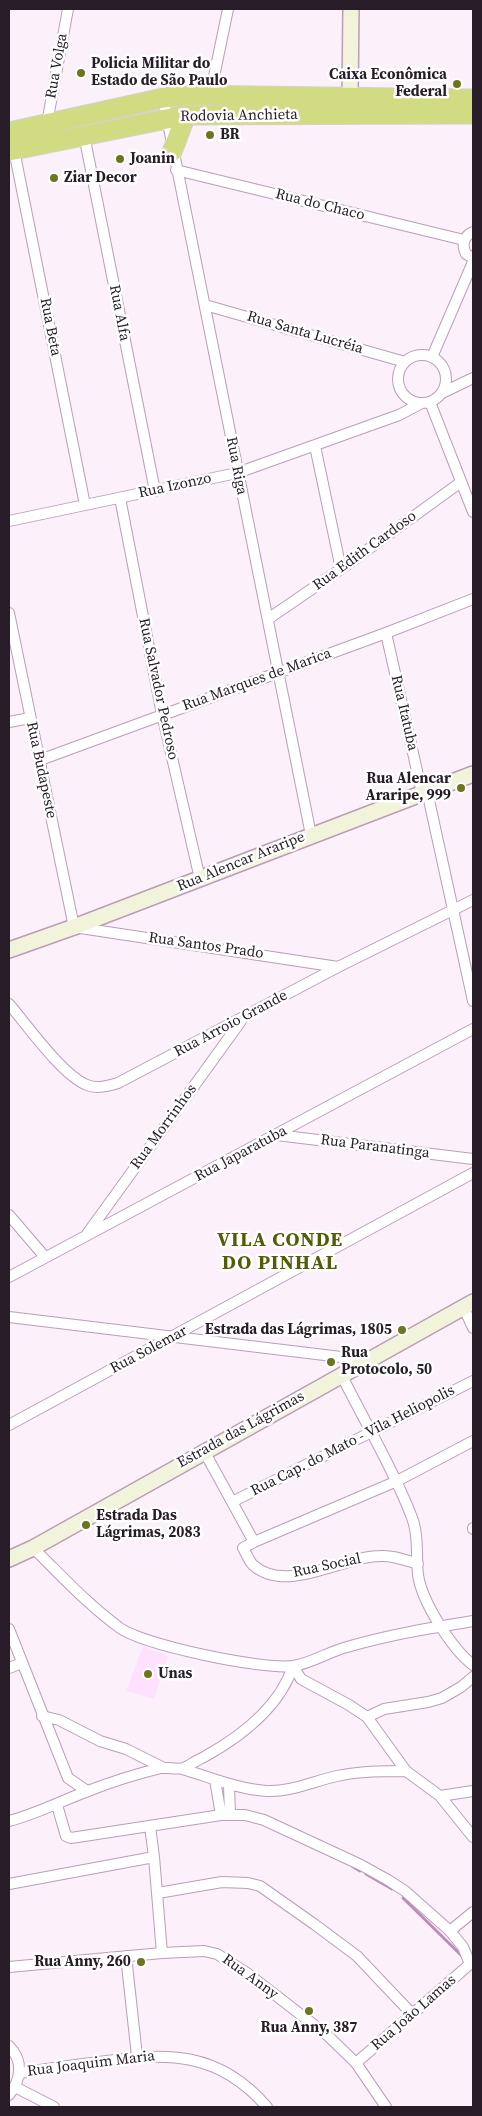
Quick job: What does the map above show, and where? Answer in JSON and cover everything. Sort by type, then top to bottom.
[{"type":"highway","name":"Rodovia Anchieta","points":[[11,144],[47,124],[162,98],[185,95],[473,99]]},
{"type":"highway","name":"Rodovia Anchieta","points":[[11,144],[84,135],[186,114],[473,114]]},
{"type":"highway","points":[[174,161],[186,114]]},
{"type":"street","name":"Rua Volga","points":[[47,124],[68,9]]},
{"type":"street","points":[[210,96],[228,9]]},
{"type":"street","points":[[350,96],[351,9]]},
{"type":"street","name":"Rua Riga","points":[[162,98],[311,835]]},
{"type":"street","name":"Rua Alfa","points":[[84,135],[155,491]]},
{"type":"street","name":"Rua Beta","points":[[11,144],[85,505]]},
{"type":"street","name":"Rua do Chaco","points":[[174,161],[464,240]]},
{"type":"street","points":[[473,232],[464,240],[464,251],[473,258]]},
{"type":"street","points":[[432,357],[473,262]]},
{"type":"street","name":"Rua Santa Lucréia","points":[[205,305],[405,362]]},
{"type":"street","points":[[442,392],[446,376],[444,368],[432,357],[417,355],[405,362],[400,369],[397,378],[399,388],[404,396],[411,401],[425,403],[436,399],[442,392],[473,378]]},
{"type":"street","points":[[425,403],[473,512]]},
{"type":"street","name":"Rua Izonzo","points":[[9,521],[237,473],[399,415],[425,403]]},
{"type":"street","points":[[315,446],[341,569]]},
{"type":"street","name":"Rua Edith Cardoso","points":[[268,619],[461,482]]},
{"type":"street","name":"Rua Salvador Pedroso","points":[[120,498],[162,714],[200,879]]},
{"type":"street","name":"Rua Marques de Marica","points":[[40,760],[386,633],[473,599]]},
{"type":"street","name":"Rua Budapeste","points":[[9,613],[10,627],[40,760],[74,927]]},
{"type":"street","name":"Rua Itatuba","points":[[386,633],[473,1002]]},
{"type":"street","points":[[9,722],[30,718]]},
{"type":"street","name":"Rua Alencar Araripe","points":[[9,950],[74,927],[473,774]]},
{"type":"street","name":"Rua Arroio Grande","points":[[9,1004],[59,1063],[78,1080],[89,1086],[104,1087],[118,1083],[244,1018],[338,966],[452,912],[473,900]]},
{"type":"street","name":"Rua Santos Prado","points":[[74,927],[338,966]]},
{"type":"street","name":"Rua Morrinhos","points":[[85,1237],[244,1018]]},
{"type":"street","name":"Rua Japaratuba","points":[[9,1277],[473,1029]]},
{"type":"street","name":"Rua Paranatinga","points":[[277,1135],[473,1159]]},
{"type":"street","name":"Rua Solemar","points":[[9,1426],[473,1173]]},
{"type":"street","points":[[9,1215],[45,1257]]},
{"type":"street","points":[[468,1305],[473,1328]]},
{"type":"street","name":"Estrada das Lágrimas","points":[[9,1559],[33,1548],[366,1360],[468,1305]]},
{"type":"street","points":[[9,1317],[366,1360]]},
{"type":"street","points":[[341,1374],[396,1481],[412,1517],[416,1535],[420,1584],[426,1601],[456,1649],[473,1665]]},
{"type":"street","name":"Rua Cap. do Mato - Vila Heliopolis","points":[[232,1502],[473,1381]]},
{"type":"street","points":[[204,1451],[254,1542],[396,1481],[473,1441]]},
{"type":"street","name":"Rua Social","points":[[254,1542],[243,1548],[251,1564],[275,1574],[303,1574],[355,1560],[380,1556],[397,1557],[418,1564]]},
{"type":"street","points":[[33,1548],[100,1611],[120,1628],[137,1637],[206,1655],[267,1666],[292,1666],[316,1660],[343,1648],[381,1637],[473,1621]]},
{"type":"street","points":[[9,1629],[68,1778],[87,1791]]},
{"type":"street","points":[[9,1668],[22,1663]]},
{"type":"street","points":[[292,1666],[301,1679],[367,1717],[406,1771],[440,1796],[473,1837]]},
{"type":"street","points":[[182,1769],[234,1738],[260,1717],[274,1701],[289,1678],[292,1666]]},
{"type":"street","points":[[367,1717],[384,1709],[442,1698],[461,1688],[473,1677]]},
{"type":"street","points":[[42,1716],[59,1720],[100,1741],[126,1749],[164,1768]]},
{"type":"street","points":[[9,1821],[56,1805],[87,1791],[164,1768],[182,1769],[229,1785],[258,1790],[279,1790],[339,1776],[378,1771],[406,1771]]},
{"type":"street","points":[[215,1780],[225,1814]]},
{"type":"street","points":[[225,1814],[229,1785]]},
{"type":"street","points":[[440,1796],[473,1791]]},
{"type":"street","points":[[56,1805],[68,1838],[225,1814],[245,1815],[264,1820],[361,1865],[405,1891],[450,1931],[473,1912]]},
{"type":"street","points":[[150,1826],[158,1893],[162,1953]]},
{"type":"street","points":[[9,1884],[154,1858]]},
{"type":"street","points":[[158,1893],[222,1882],[248,1883],[260,1886],[334,1938],[356,1956],[412,2014]]},
{"type":"street","name":"Rua João Lamas","points":[[356,2063],[471,1963],[463,1946],[450,1931]]},
{"type":"street","name":"Rua Anny","points":[[9,1967],[162,1953],[204,1951],[217,1954],[230,1960],[327,2035],[356,2063],[385,2106]]},
{"type":"street","points":[[126,1956],[137,2056]]},
{"type":"street","points":[[9,2046],[14,2051],[20,2073],[12,2091]]},
{"type":"street","name":"Rua Joaquim Maria","points":[[20,2073],[137,2056],[178,2056],[198,2061],[237,2079],[267,2107]]},
{"type":"street","name":"Rua Joaquim Maria","points":[[12,2091],[54,2107]]},
{"type":"shaded area","name":"Unas","points":[[143,1646],[168,1656],[154,1699],[126,1691]]},
{"type":"waterway","points":[[352,1866],[360,1871]]},
{"type":"waterway","points":[[366,1874],[392,1889]]},
{"type":"waterway","points":[[403,1898],[462,1956]]},
{"type":"place","name":"Policia Militar do Estado de São Paulo","points":[[81,73]]},
{"type":"place","name":"Caixa Econômica Federal","points":[[457,84]]},
{"type":"place","name":"BR","points":[[210,135]]},
{"type":"place","name":"Joanin","points":[[120,159]]},
{"type":"place","name":"Ziar Decor","points":[[54,178]]},
{"type":"place","name":"Rua Alencar Araripe, 999","points":[[461,788]]},
{"type":"place","name":"Estrada das Lágrimas, 1805","points":[[402,1330]]},
{"type":"place","name":"Rua Protocolo, 50","points":[[331,1362]]},
{"type":"place","name":"Estrada Das Lágrimas, 2083","points":[[86,1525]]},
{"type":"place","name":"Unas","points":[[148,1674]]},
{"type":"place","name":"Rua Anny, 260","points":[[141,1962]]},
{"type":"place","name":"Rua Anny, 387","points":[[309,2011]]},
{"type":"district","name":"VILA CONDE DO PINHAL","points":[[280,1252]]}]
